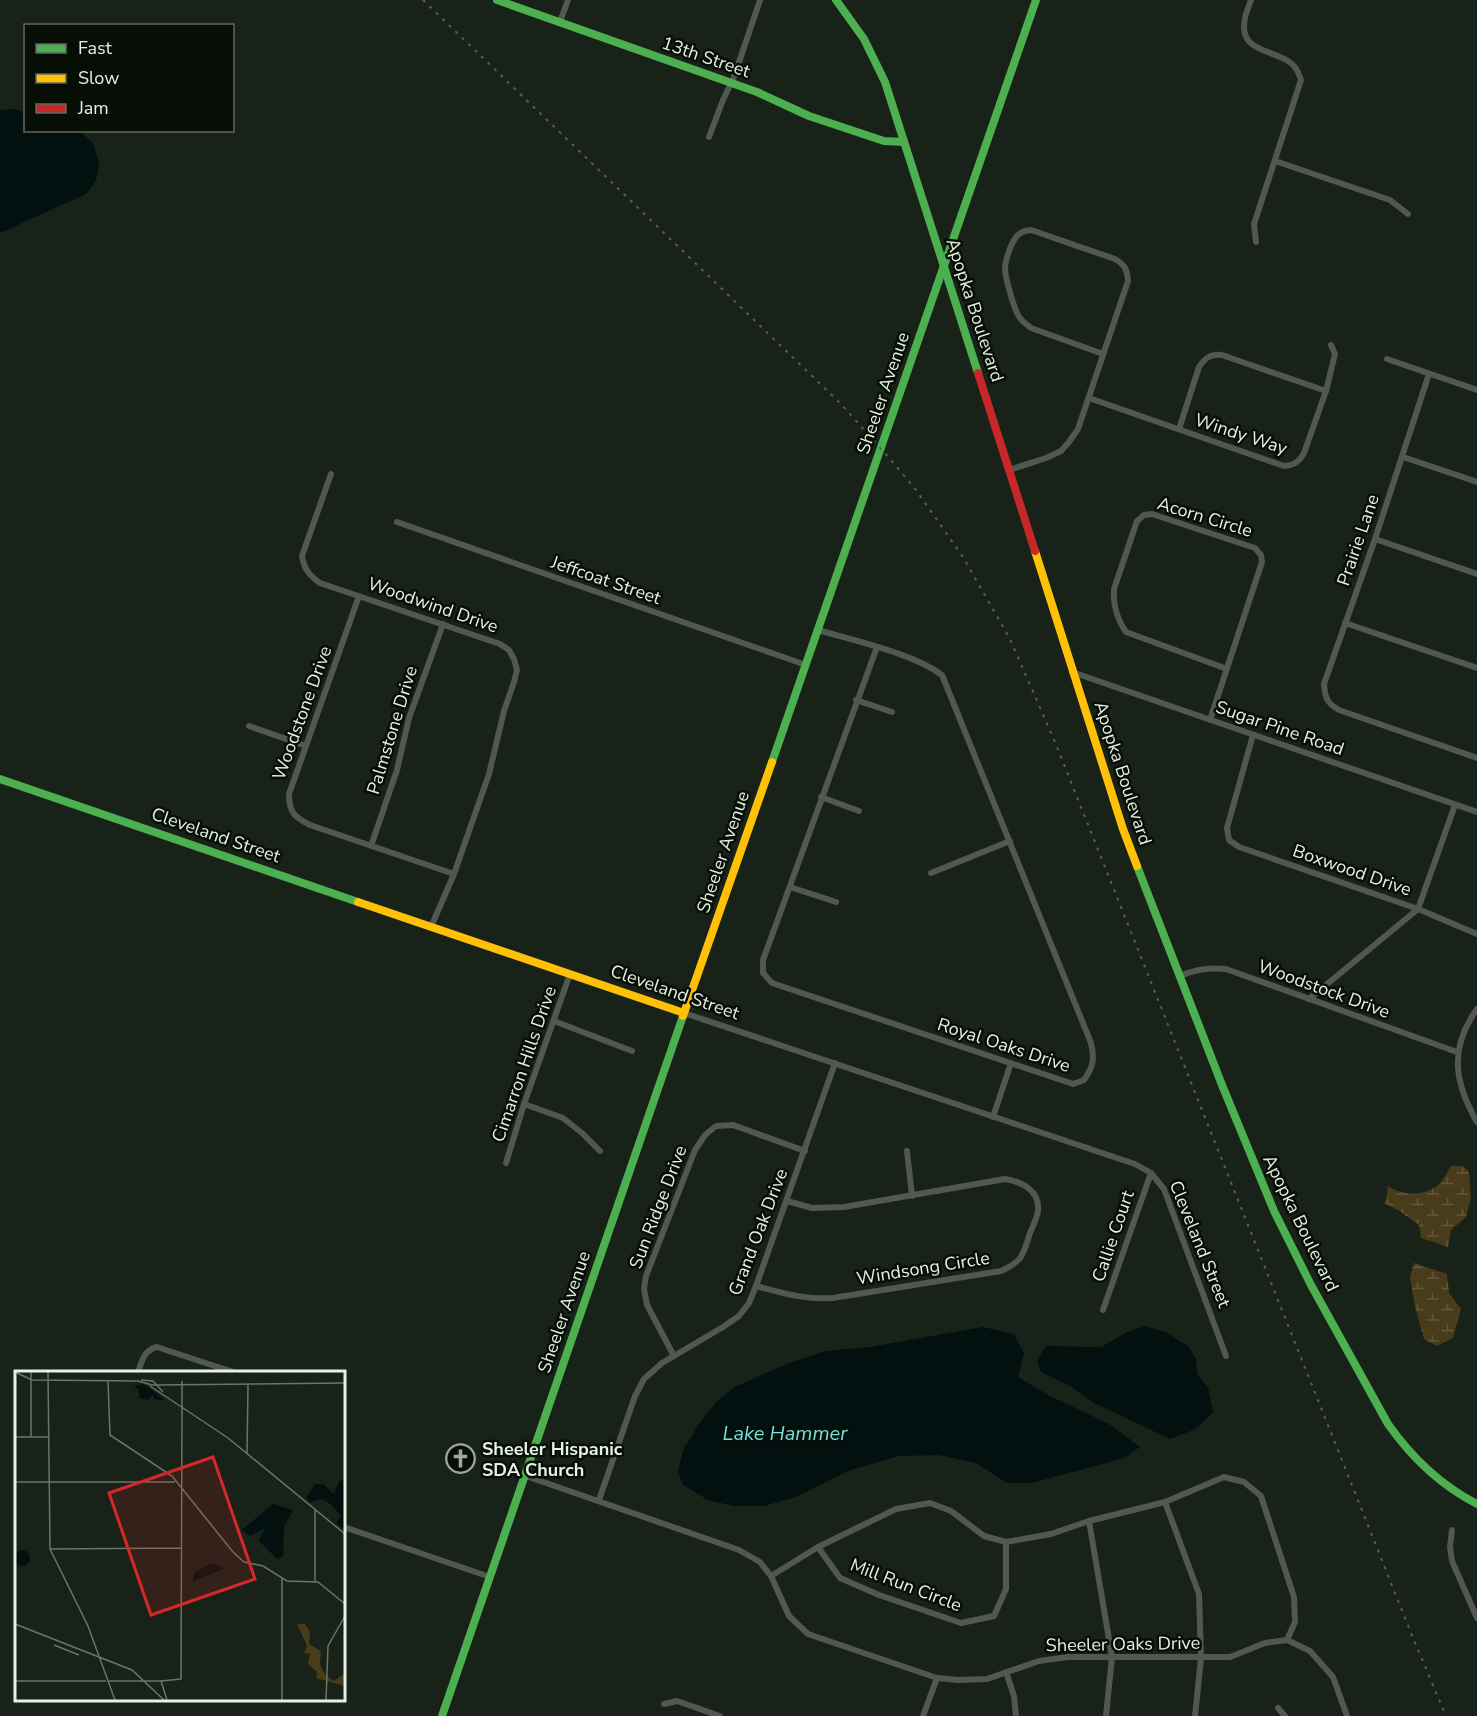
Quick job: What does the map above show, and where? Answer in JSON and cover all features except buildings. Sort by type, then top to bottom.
[{"type":"street","name":"13th Street","points":[[497,0],[757,92],[809,116],[884,141],[904,142]]},
{"type":"street","points":[[560,22],[568,0]]},
{"type":"street","points":[[709,137],[732,83],[760,0]]},
{"type":"street","name":"Apopka Boulevard","points":[[836,0],[872,51],[885,82],[1123,829],[1260,1179],[1281,1228],[1379,1410],[1398,1439],[1421,1465],[1449,1487],[1477,1504]]},
{"type":"street","name":"Sheeler Avenue","points":[[442,1716],[1036,0]]},
{"type":"street","points":[[1251,0],[1244,20],[1246,38],[1260,50],[1289,61],[1301,80],[1254,224],[1257,242]]},
{"type":"street","points":[[1275,161],[1390,200],[1408,214]]},
{"type":"street","points":[[1009,470],[1061,451],[1078,429],[1104,354],[1128,281],[1127,270],[1115,259],[1031,231],[1019,233],[1014,238],[1005,271],[1018,315],[1023,323],[1031,328],[1104,354]]},
{"type":"street","name":"Windy Way","points":[[1089,398],[1284,465],[1292,465],[1299,461],[1304,453],[1326,391],[1335,354],[1331,345]]},
{"type":"street","points":[[1179,429],[1199,367],[1204,359],[1214,354],[1326,391]]},
{"type":"street","points":[[1387,359],[1477,390]]},
{"type":"street","name":"Prairie Lane","points":[[1430,374],[1324,684],[1324,695],[1328,704],[1339,710],[1477,758]]},
{"type":"street","points":[[1403,457],[1477,482]]},
{"type":"street","name":"Woodwind Drive","points":[[331,474],[304,546],[303,566],[310,576],[320,583],[500,644],[509,650],[517,670],[489,774],[454,874],[431,927]]},
{"type":"street","name":"Acorn Circle","points":[[1210,720],[1227,669],[1262,562],[1261,555],[1255,548],[1152,514],[1144,515],[1137,521],[1114,589],[1113,600],[1120,623],[1126,632],[1227,669]]},
{"type":"street","name":"Jeffcoat Street","points":[[397,522],[806,665]]},
{"type":"street","points":[[1375,539],[1477,574]]},
{"type":"street","name":"Woodstone Drive","points":[[359,596],[289,794],[289,804],[293,815],[310,825],[454,874]]},
{"type":"street","points":[[1345,623],[1477,668]]},
{"type":"street","name":"Palmstone Drive","points":[[371,846],[397,770],[407,724],[443,624]]},
{"type":"street","name":"Royal Oaks Drive","points":[[818,630],[877,647],[929,666],[942,675],[1091,1043],[1094,1055],[1090,1070],[1084,1080],[1073,1084],[772,983],[763,973],[763,960],[877,647]]},
{"type":"street","name":"Sugar Pine Road","points":[[1072,672],[1477,812]]},
{"type":"street","points":[[856,700],[892,712]]},
{"type":"street","points":[[249,726],[306,746]]},
{"type":"street","name":"Boxwood Drive","points":[[1253,735],[1227,828],[1229,840],[1239,847],[1418,909],[1477,934]]},
{"type":"street","name":"Cleveland Street","points":[[0,779],[684,1013],[1135,1164],[1151,1173],[1164,1189],[1226,1356]]},
{"type":"street","points":[[821,797],[860,811]]},
{"type":"street","points":[[1309,999],[1418,909],[1455,805]]},
{"type":"street","points":[[931,873],[1010,841]]},
{"type":"street","points":[[790,887],[836,902]]},
{"type":"street","name":"Woodstock Drive","points":[[1179,976],[1198,969],[1226,969],[1457,1052]]},
{"type":"street","name":"Cimarron Hills Drive","points":[[506,1163],[524,1104],[570,974]]},
{"type":"street","points":[[1477,1009],[1462,1035],[1457,1052],[1458,1076],[1463,1093],[1477,1122]]},
{"type":"street","points":[[554,1021],[632,1051]]},
{"type":"street","name":"Grand Oak Drive","points":[[599,1500],[635,1396],[644,1379],[655,1368],[740,1316],[749,1303],[835,1063]]},
{"type":"street","points":[[993,1117],[1011,1063]]},
{"type":"street","points":[[524,1104],[563,1118],[600,1151]]},
{"type":"street","name":"Sun Ridge Drive","points":[[674,1356],[647,1305],[644,1289],[646,1276],[694,1150],[705,1135],[716,1126],[733,1125],[805,1151]]},
{"type":"street","points":[[907,1151],[912,1196]]},
{"type":"street","name":"Callie Court","points":[[1103,1310],[1151,1173]]},
{"type":"street","name":"Windsong Circle","points":[[756,1286],[794,1296],[814,1299],[833,1298],[1001,1271],[1014,1265],[1022,1256],[1038,1212],[1037,1200],[1029,1187],[1017,1181],[1005,1179],[828,1209],[812,1208],[787,1201]]},
{"type":"street","points":[[138,1371],[144,1354],[151,1348],[157,1347],[230,1371]]},
{"type":"street","name":"Sheeler Oaks Drive","points":[[526,1476],[740,1550],[760,1562],[771,1576],[789,1616],[808,1634],[937,1678],[987,1679],[1039,1661],[1068,1657],[1230,1657],[1265,1643],[1287,1640]]},
{"type":"street","points":[[771,1576],[818,1547],[896,1509],[930,1503],[951,1511],[984,1536],[1006,1542],[1051,1534],[1089,1521],[1165,1502],[1224,1478],[1244,1482],[1261,1496],[1293,1597],[1295,1622],[1287,1640],[1310,1651],[1333,1677],[1347,1716]]},
{"type":"street","points":[[1165,1502],[1199,1594],[1201,1658],[1195,1716]]},
{"type":"street","points":[[1089,1521],[1112,1657],[1106,1716]]},
{"type":"street","points":[[345,1527],[490,1577]]},
{"type":"street","points":[[1452,1530],[1450,1547],[1452,1561],[1475,1605],[1477,1618]]},
{"type":"street","name":"Mill Run Circle","points":[[818,1547],[840,1578],[961,1623],[994,1616],[1006,1588],[1006,1542]]},
{"type":"street","points":[[1006,1672],[1014,1696],[1016,1716]]},
{"type":"street","points":[[923,1716],[937,1678]]},
{"type":"street","points":[[664,1704],[677,1701],[720,1716]]},
{"type":"street","points":[[1278,1708],[1285,1716]]},
{"type":"green space","points":[[1451,1166],[1463,1166],[1469,1172],[1471,1198],[1466,1217],[1451,1230],[1448,1247],[1421,1238],[1419,1225],[1384,1203],[1388,1186],[1402,1192],[1425,1192],[1439,1184]]},
{"type":"green space","points":[[1414,1263],[1447,1274],[1449,1293],[1461,1309],[1453,1338],[1437,1346],[1424,1339],[1415,1307],[1410,1277]]},
{"type":"water","points":[[12,109],[24,112],[24,132],[81,132],[93,143],[99,163],[96,181],[86,194],[0,233],[0,110]]},
{"type":"water","points":[[1145,1326],[1166,1332],[1189,1347],[1196,1359],[1197,1374],[1208,1387],[1213,1412],[1196,1429],[1170,1439],[1092,1402],[1070,1386],[1041,1372],[1037,1361],[1046,1346],[1101,1347],[1127,1332]]},
{"type":"water","name":"Lake Hammer","points":[[983,1327],[1014,1334],[1024,1353],[1018,1377],[1050,1396],[1109,1424],[1140,1447],[1124,1458],[1032,1483],[1007,1483],[976,1463],[939,1455],[899,1456],[848,1471],[796,1497],[764,1506],[734,1506],[708,1500],[683,1485],[678,1471],[684,1448],[718,1400],[735,1387],[789,1363],[825,1351],[870,1347]]},
{"type":"railway","points":[[423,0],[842,405],[916,490],[963,557],[1010,639],[1055,742],[1446,1716]]},
{"type":"traffic: fast","points":[[497,0],[757,92],[809,116],[884,141],[904,142]]},
{"type":"traffic: fast","points":[[836,0],[864,39],[885,82],[978,373]]},
{"type":"traffic: fast","points":[[772,762],[1036,0]]},
{"type":"traffic: fast","points":[[0,779],[358,902]]},
{"type":"traffic: fast","points":[[1137,866],[1222,1085],[1274,1211],[1311,1285],[1388,1424],[1397,1436],[1428,1470],[1477,1504]]},
{"type":"traffic: fast","points":[[442,1716],[683,1016]]},
{"type":"traffic: slow","points":[[1035,551],[1123,829],[1137,866]]},
{"type":"traffic: slow","points":[[683,1016],[772,762]]},
{"type":"traffic: slow","points":[[358,902],[684,1013]]},
{"type":"traffic: jam","points":[[978,373],[1035,551]]},
{"type":"place","name":"Sheeler Hispanic SDA Church","points":[[461,1459]]}]
